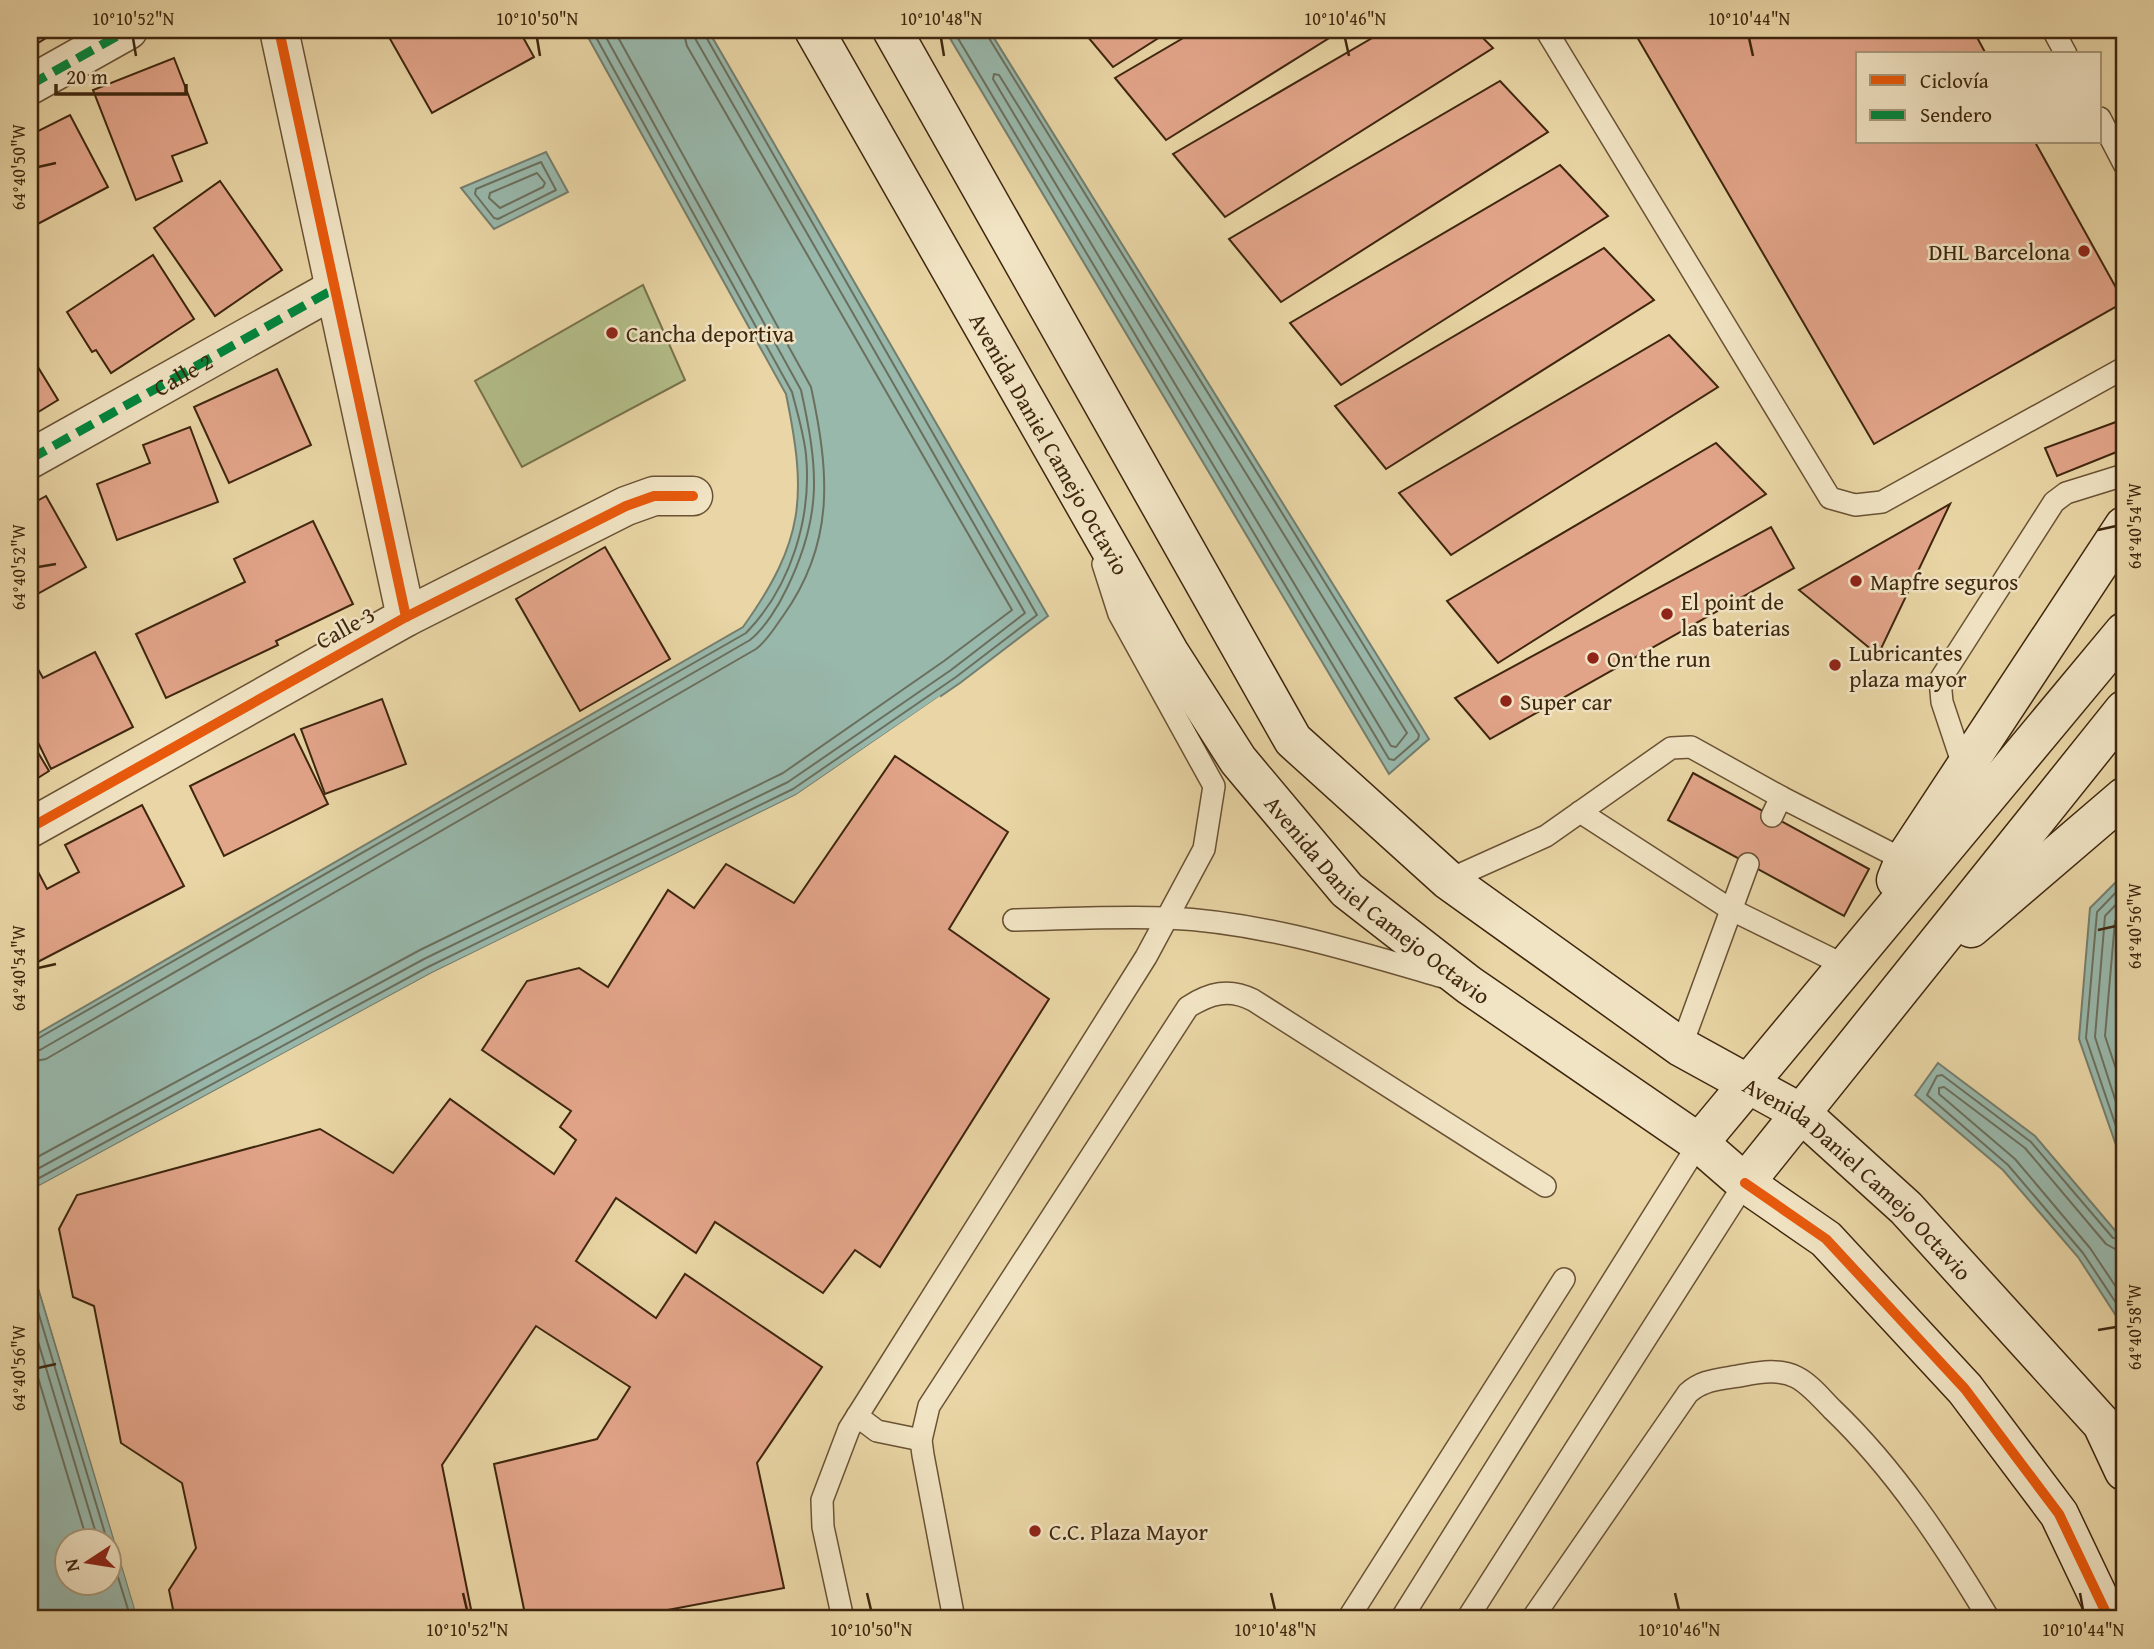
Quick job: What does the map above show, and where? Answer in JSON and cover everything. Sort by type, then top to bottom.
[{"type":"main road","points":[[30,85],[128,30]]},
{"type":"main road","points":[[279,30],[406,617]]},
{"type":"main road","name":"Avenida Daniel Camejo Octavio","points":[[814,30],[1169,652],[1238,760],[1347,890],[1468,985],[1699,1143],[1745,1183],[1826,1239],[1965,1389],[2059,1514],[2109,1619]]},
{"type":"main road","name":"Avenida Daniel Camejo Octavio","points":[[892,30],[1293,740],[1448,880],[1681,1048],[1801,1113],[1906,1208],[2102,1424],[2124,1471]]},
{"type":"main road","name":"Calle 2","points":[[30,459],[334,289]]},
{"type":"main road","name":"Calle 3","points":[[30,828],[406,617],[626,506],[654,496],[693,496]]},
{"type":"main road","points":[[1873,934],[1904,860],[2124,526]]},
{"type":"main road","points":[[1699,1143],[2124,632]]},
{"type":"main road","points":[[1745,1183],[2124,710]]},
{"type":"main road","points":[[1908,981],[2080,838],[2124,797]]},
{"type":"lane","points":[[1546,30],[1830,498],[1855,505],[1882,502],[2124,369]]},
{"type":"lane","points":[[2053,30],[2065,52]]},
{"type":"lane","points":[[2102,122],[2124,164]]},
{"type":"lane","points":[[1964,768],[1942,702],[1940,680],[2054,502],[2066,493],[2124,475]]},
{"type":"lane","points":[[843,1619],[823,1527],[822,1500],[829,1476],[858,1416],[1169,918],[1204,849],[1214,786],[1119,614],[1084,501]]},
{"type":"lane","points":[[1448,880],[1519,850],[1580,812],[1671,748],[1691,747],[1776,806],[1904,860]]},
{"type":"lane","points":[[1580,812],[1730,909],[1846,965]]},
{"type":"lane","points":[[1681,1048],[1748,864]]},
{"type":"lane","points":[[1014,920],[1169,918],[1245,927],[1330,943],[1468,985]]},
{"type":"lane","points":[[954,1619],[922,1440],[929,1406],[1188,1007],[1202,998],[1229,992],[1253,1000],[1545,1186]]},
{"type":"lane","points":[[1401,1619],[1699,1143]]},
{"type":"lane","points":[[1467,1619],[1745,1183]]},
{"type":"lane","points":[[1348,1619],[1564,1279]]},
{"type":"lane","points":[[1532,1619],[1688,1393],[1706,1382],[1765,1372],[1781,1372],[1807,1385],[1860,1436],[1896,1478],[1961,1572],[1989,1619]]},
{"type":"lane","points":[[858,1416],[877,1431],[922,1440]]},
{"type":"green space","name":"Cancha deportiva","points":[[643,285],[685,380],[522,467],[475,381]]},
{"type":"water","points":[[584,30],[708,30],[1048,616],[960,683],[796,795],[432,973],[30,1191],[30,1038],[743,627],[779,568],[796,516],[798,490],[797,461],[786,394]]},
{"type":"water","points":[[945,30],[989,30],[1429,739],[1389,774]]},
{"type":"water","points":[[546,152],[568,192],[494,229],[461,188]]},
{"type":"water","points":[[2124,874],[2124,1168],[2079,1039],[2090,908]]},
{"type":"water","points":[[1938,1063],[2035,1136],[2118,1234],[2124,1231],[2124,1328],[2078,1257],[2003,1170],[1915,1095]]},
{"type":"water","points":[[30,1261],[110,1526],[52,1526],[52,1596],[122,1596],[122,1566],[138,1619],[30,1619]]},
{"type":"pier","points":[[940,696],[941,699],[798,798],[433,976],[30,1194],[30,1191],[432,973],[796,795]]},
{"type":"pier","points":[[30,1257],[114,1526],[110,1526]]},
{"type":"pier","points":[[122,1553],[142,1619],[138,1619],[122,1565]]},
{"type":"building","points":[[30,30],[59,30],[30,48]]},
{"type":"building","points":[[385,30],[519,30],[534,57],[432,113]]},
{"type":"building","points":[[1082,30],[1171,30],[1113,67]]},
{"type":"building","points":[[1197,30],[1342,30],[1166,140],[1115,78]]},
{"type":"building","points":[[1386,30],[1475,30],[1493,48],[1225,217],[1173,154]]},
{"type":"building","points":[[1633,30],[1973,30],[1985,52],[1856,52],[1856,144],[2036,144],[2124,302],[1874,444]]},
{"type":"building","points":[[174,58],[207,143],[172,156],[182,181],[136,200],[93,90]]},
{"type":"building","points":[[1500,81],[1548,132],[1281,302],[1229,239]]},
{"type":"building","points":[[70,115],[108,187],[30,228],[30,135]]},
{"type":"building","points":[[1560,165],[1608,216],[1341,385],[1290,323]]},
{"type":"building","points":[[220,181],[282,270],[215,316],[154,228]]},
{"type":"building","points":[[1604,248],[1654,300],[1386,469],[1335,406]]},
{"type":"building","points":[[153,255],[194,319],[111,373],[96,350],[92,352],[67,312]]},
{"type":"building","points":[[1669,335],[1718,387],[1451,555],[1399,493]]},
{"type":"building","points":[[30,354],[58,400],[30,417]]},
{"type":"building","points":[[277,369],[311,445],[229,483],[194,407]]},
{"type":"building","points":[[2124,419],[2124,449],[2057,476],[2045,448]]},
{"type":"building","points":[[190,427],[218,502],[117,540],[97,484],[150,463],[143,445]]},
{"type":"building","points":[[1716,443],[1766,494],[1498,663],[1447,601]]},
{"type":"building","points":[[46,496],[86,567],[30,598],[30,505]]},
{"type":"building","points":[[1950,504],[1878,655],[1799,590]]},
{"type":"building","points":[[313,521],[353,604],[276,641],[278,645],[166,698],[136,634],[245,582],[234,559]]},
{"type":"building","points":[[1771,527],[1794,568],[1490,739],[1455,698]]},
{"type":"building","points":[[605,547],[670,659],[580,711],[516,599]]},
{"type":"building","points":[[95,652],[133,727],[51,769],[30,726],[30,655],[43,678]]},
{"type":"building","points":[[382,699],[406,764],[325,794],[301,729]]},
{"type":"building","points":[[294,734],[328,804],[224,856],[190,786]]},
{"type":"building","points":[[30,739],[49,771],[30,783]]},
{"type":"building","points":[[895,756],[1008,832],[949,929],[1049,999],[880,1267],[855,1250],[823,1293],[715,1222],[696,1253],[616,1198],[576,1261],[656,1318],[685,1274],[822,1367],[757,1463],[784,1588],[620,1619],[526,1619],[494,1464],[597,1439],[630,1387],[536,1326],[442,1465],[473,1619],[175,1619],[169,1590],[196,1548],[182,1483],[121,1443],[94,1306],[73,1297],[59,1229],[77,1195],[320,1129],[393,1173],[450,1099],[554,1174],[576,1140],[560,1127],[571,1111],[482,1050],[527,981],[579,968],[608,987],[668,890],[694,908],[726,864],[794,903]]},
{"type":"building","points":[[1693,773],[1869,869],[1844,916],[1668,820]]},
{"type":"building","points":[[142,805],[184,886],[30,966],[30,866],[34,864],[47,889],[79,872],[65,845]]},
{"type":"marked path","points":[[30,85],[128,30]]},
{"type":"marked path","points":[[30,459],[334,289]]},
{"type":"cycle path","points":[[279,30],[406,617]]},
{"type":"cycle path","points":[[30,828],[406,617],[626,506],[654,496],[693,496]]},
{"type":"cycle path","points":[[1745,1183],[1826,1239],[1965,1389],[2059,1514],[2109,1619]]},
{"type":"place","name":"DHL Barcelona","points":[[2084,251]]},
{"type":"place","name":"Cancha deportiva","points":[[612,333]]},
{"type":"place","name":"Mapfre seguros","points":[[1856,581]]},
{"type":"place","name":"El point de las baterias","points":[[1667,614]]},
{"type":"place","name":"On the run","points":[[1593,658]]},
{"type":"place","name":"Lubricantes plaza mayor","points":[[1835,665]]},
{"type":"place","name":"Super car","points":[[1506,701]]},
{"type":"place","name":"C.C. Plaza Mayor","points":[[1035,1531]]}]
